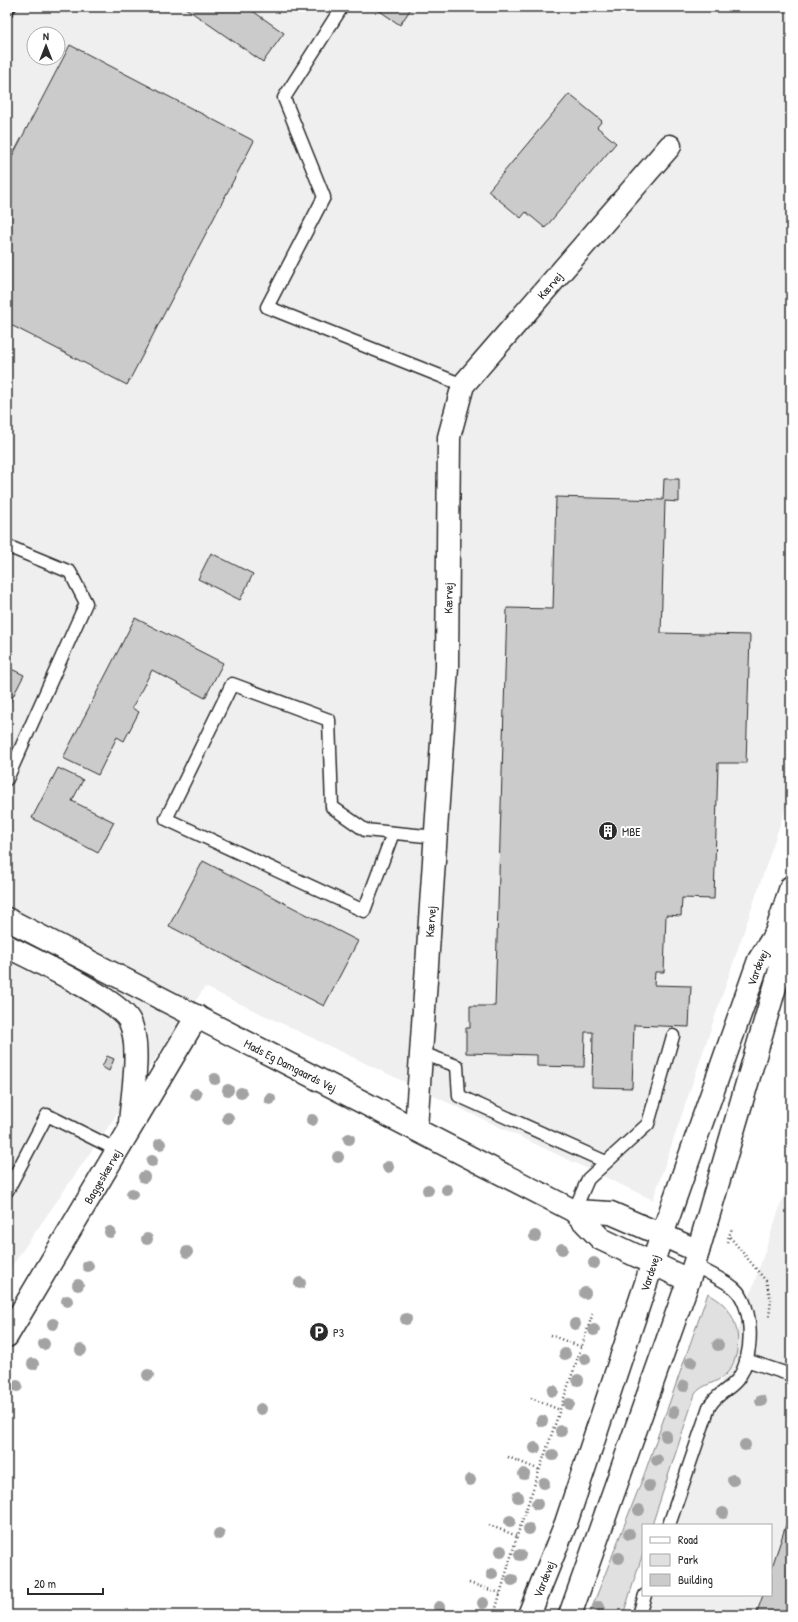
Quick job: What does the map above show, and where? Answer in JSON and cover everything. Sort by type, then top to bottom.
[{"type":"street","name":"Kærvej","points":[[416,1129],[447,667],[449,437],[463,385],[670,146]]},
{"type":"street","name":"Vardevej","points":[[529,1615],[566,1523],[654,1263],[662,1235],[759,960],[776,932],[791,887]]},
{"type":"street","name":"Mads Eg Damgaards Vej","points":[[7,919],[574,1211],[602,1239],[654,1263],[693,1265]]},
{"type":"street","name":"Vardevej","points":[[570,1615],[693,1265],[780,970],[776,932]]},
{"type":"street","points":[[7,946],[103,998],[129,1020],[136,1059],[130,1128]]},
{"type":"street","name":"Baggeskærvej","points":[[7,1336],[197,1016]]},
{"type":"street","name":"Mads Eg Damgaards Vej","points":[[574,1211],[610,1213],[662,1235],[693,1265]]},
{"type":"lane","points":[[340,10],[284,98],[324,197],[267,307],[463,385]]},
{"type":"lane","points":[[7,546],[70,572],[86,603],[7,779]]},
{"type":"lane","points":[[393,833],[364,911],[166,819],[232,684],[329,720],[332,808],[365,830],[436,837]]},
{"type":"lane","points":[[574,1211],[588,1179],[648,1124],[673,1036]]},
{"type":"lane","points":[[422,1053],[457,1066],[459,1096],[606,1162]]},
{"type":"lane","points":[[7,1191],[47,1115],[117,1150]]},
{"type":"lane","points":[[669,1524],[709,1407],[719,1394],[738,1379],[746,1360],[751,1329],[745,1305],[734,1288],[693,1265]]},
{"type":"lane","points":[[746,1360],[791,1375]]},
{"type":"lane","points":[[639,1615],[646,1596]]},
{"type":"path","points":[[494,1615],[517,1536],[593,1313]]},
{"type":"path","points":[[550,1335],[582,1347]]},
{"type":"path","points":[[531,1398],[560,1410]]},
{"type":"path","points":[[508,1458],[540,1470]]},
{"type":"path","points":[[488,1525],[517,1536]]},
{"type":"path","points":[[469,1582],[500,1593]]},
{"type":"shaded area","points":[[7,7],[791,7],[791,792],[653,1200],[205,987],[7,1273]]},
{"type":"shaded area","points":[[791,1174],[791,1615],[641,1615],[648,1596],[772,1596],[772,1524],[672,1524]]},
{"type":"green space","points":[[708,1293],[723,1304],[729,1311],[733,1320],[738,1339],[735,1358],[726,1374],[718,1380],[698,1390],[695,1394],[652,1524],[642,1524],[642,1556],[623,1615],[589,1615],[644,1475]]},
{"type":"building","points":[[184,7],[247,7],[284,33],[263,62]]},
{"type":"building","points":[[374,7],[412,7],[400,25]]},
{"type":"building","points":[[70,45],[254,141],[127,385],[7,323],[7,166],[59,66],[66,66],[66,53]]},
{"type":"building","points":[[569,94],[602,121],[597,127],[616,143],[545,228],[526,212],[521,218],[488,191]]},
{"type":"building","name":"MBE","points":[[664,479],[679,479],[679,502],[665,501],[661,633],[750,635],[746,763],[718,763],[714,899],[682,898],[681,916],[666,915],[664,972],[655,972],[654,985],[691,986],[689,1027],[634,1025],[632,1088],[592,1087],[593,1032],[585,1032],[584,1067],[537,1066],[537,1055],[466,1053],[466,1028],[470,1028],[470,1006],[495,1006],[507,608],[553,609],[556,497],[663,500]]},
{"type":"building","points":[[211,553],[253,574],[240,600],[198,579]]},
{"type":"building","points":[[135,618],[223,663],[205,698],[152,670],[132,708],[139,712],[124,741],[117,737],[98,775],[63,758]]},
{"type":"building","points":[[7,667],[24,675],[7,708]]},
{"type":"building","points":[[58,768],[83,780],[72,801],[114,822],[98,853],[32,818]]},
{"type":"building","points":[[203,861],[358,941],[324,1006],[169,926]]},
{"type":"building","points":[[107,1056],[114,1059],[109,1071],[102,1067]]},
{"type":"building","points":[[791,1510],[791,1615],[756,1615],[763,1596],[772,1596],[772,1567]]},
{"type":"railway","points":[[7,20],[17,7]]},
{"type":"place","name":"MBE","points":[[608,831]]},
{"type":"place","name":"P3","points":[[319,1332]]}]
